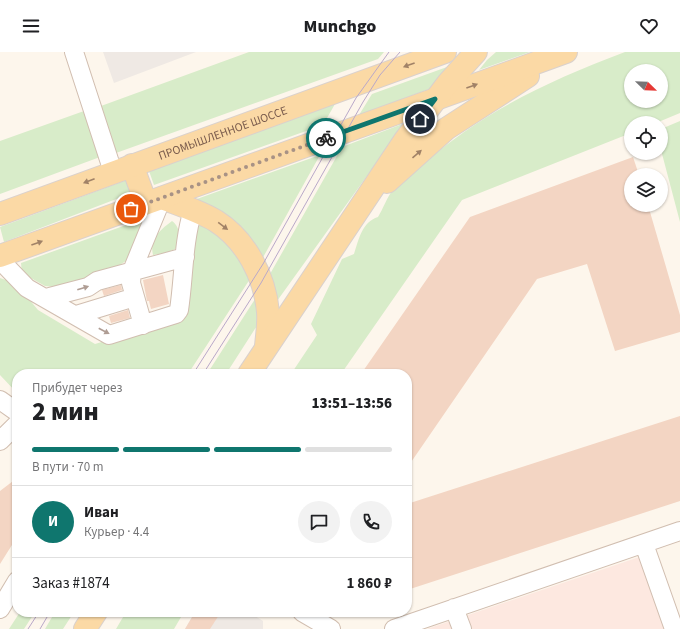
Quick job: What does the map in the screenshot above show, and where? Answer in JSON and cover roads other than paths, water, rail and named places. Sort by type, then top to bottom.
[{"type":"main road","name":"ПРОМЫШЛЕННОЕ ШОССЕ","points":[[0,214],[446,52]]},
{"type":"main road","points":[[252,369],[326,256],[405,140],[435,99],[476,52]]},
{"type":"main road","points":[[0,256],[566,52]]},
{"type":"main road","points":[[326,256],[389,180],[424,148],[479,106],[514,84],[571,52]]},
{"type":"main road","points":[[123,169],[154,200],[193,210],[206,215],[227,229],[241,244],[254,266],[262,286],[268,312],[266,347]]},
{"type":"main road","points":[[85,629],[93,617]]},
{"type":"lane","points":[[74,52],[123,169]]},
{"type":"lane","points":[[143,325],[131,283],[132,271],[150,226],[154,200]]},
{"type":"lane","points":[[0,260],[27,288],[109,335],[176,314],[179,310],[187,233],[193,210]]},
{"type":"lane","points":[[46,298],[88,287],[97,281],[185,257]]},
{"type":"lane","points":[[76,315],[135,297]]},
{"type":"lane","points":[[0,400],[12,408]]},
{"type":"lane","points":[[0,441],[12,429]]},
{"type":"lane","points":[[394,629],[680,531]]},
{"type":"lane","points":[[644,544],[674,629]]},
{"type":"lane","points":[[0,609],[12,589]]},
{"type":"lane","points":[[454,608],[462,629]]},
{"type":"lane","points":[[311,617],[331,629]]},
{"type":"tram line","points":[[196,369],[263,264],[356,98],[389,52]]},
{"type":"tram line","points":[[206,369],[261,283],[363,102],[380,75],[400,52]]},
{"type":"tram line","points":[[28,629],[36,617]]},
{"type":"tram line","points":[[40,629],[47,617]]}]
